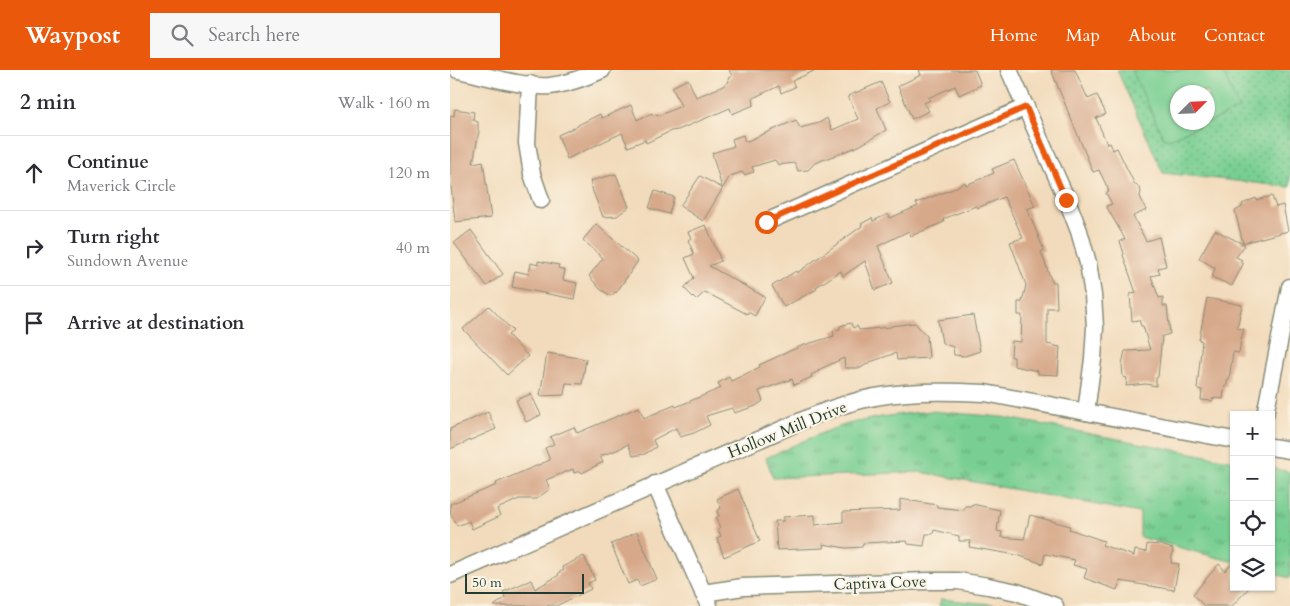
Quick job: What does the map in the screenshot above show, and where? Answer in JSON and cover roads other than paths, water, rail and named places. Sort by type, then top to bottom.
[{"type":"street","points":[[458,70],[549,86],[569,82],[602,70]]},
{"type":"street","points":[[1009,70],[1073,215],[1088,263],[1095,327],[1086,412]]},
{"type":"street","points":[[530,84],[527,143],[532,174],[541,200]]},
{"type":"street","points":[[766,222],[1026,107]]},
{"type":"street","points":[[1266,411],[1290,287]]},
{"type":"street","name":"Hollow Mill Drive","points":[[450,575],[826,411],[862,400],[901,393],[943,391],[985,393],[1230,439]]},
{"type":"street","points":[[1275,448],[1290,450]]},
{"type":"street","points":[[655,484],[706,599]]},
{"type":"street","name":"Captiva Cove","points":[[706,599],[744,587],[958,581],[1017,592],[1054,606]]}]
